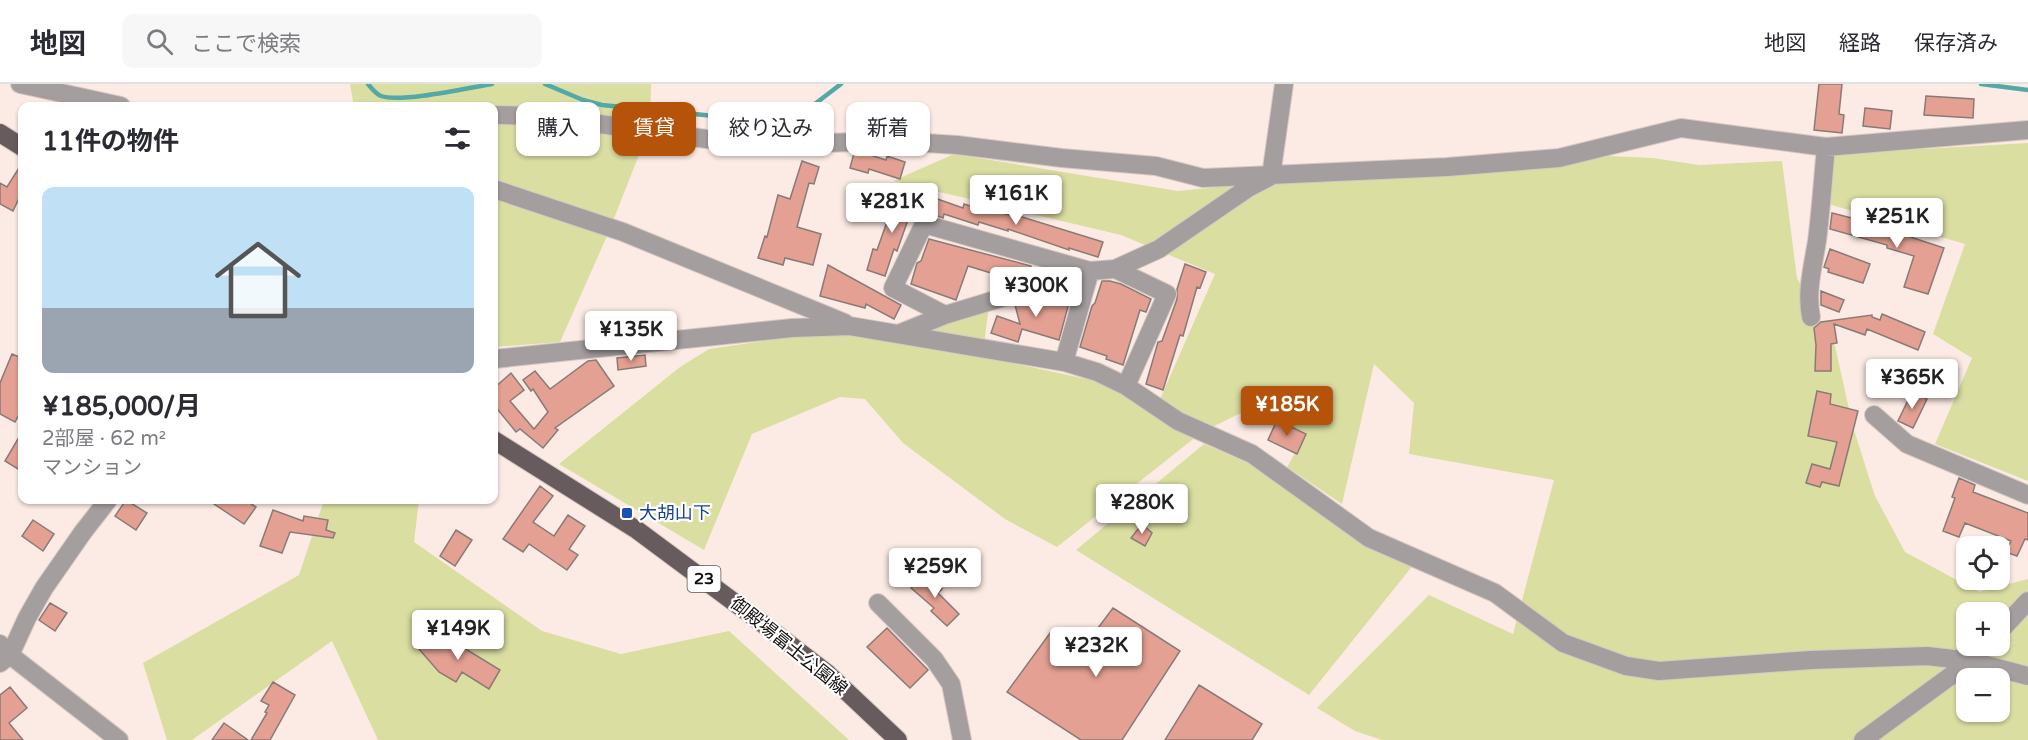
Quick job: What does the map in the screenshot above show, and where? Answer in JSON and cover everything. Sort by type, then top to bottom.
[{"type":"main road","points":[[0,134],[18,145]]},
{"type":"main road","name":"御殿場富士公園線","points":[[498,443],[637,530],[745,610],[828,674],[898,740]]},
{"type":"street","points":[[20,84],[103,102]]},
{"type":"street","points":[[1271,176],[1284,84]]},
{"type":"street","points":[[498,115],[543,116],[749,145],[894,141],[957,145],[1062,158],[1156,166],[1203,178],[1447,167],[1559,158],[1681,128],[1826,147],[2028,130]]},
{"type":"street","points":[[1810,316],[1810,277],[1817,240],[1826,147]]},
{"type":"street","points":[[898,334],[945,315],[1090,271],[1115,269],[1159,249],[1248,188],[1271,176]]},
{"type":"street","points":[[498,190],[623,232],[850,326]]},
{"type":"street","points":[[945,315],[893,288],[924,224],[1090,271]]},
{"type":"street","points":[[1115,269],[1167,294],[1126,386]]},
{"type":"street","points":[[1064,362],[1090,271]]},
{"type":"street","points":[[498,359],[792,327],[850,326],[1064,362],[1097,372],[1126,386],[1178,421],[1252,454],[1370,538],[1495,593],[1563,643],[1626,666],[1659,670],[1811,660],[1927,656],[1971,661],[2028,676]]},
{"type":"street","points":[[1874,415],[1907,444],[2028,495]]},
{"type":"street","points":[[105,504],[44,588],[3,654],[119,740]]},
{"type":"street","points":[[2010,620],[2028,601]]},
{"type":"street","points":[[878,603],[934,659],[951,684],[962,740]]},
{"type":"street","points":[[1863,740],[1976,656]]},
{"type":"green space","points":[[350,84],[651,84],[651,102],[612,102],[612,156],[639,156],[607,236],[560,342],[498,347],[498,102],[353,102]]},
{"type":"green space","points":[[2028,143],[2028,481],[1935,444],[1972,358],[1933,334],[1965,244],[1825,203],[1835,154]]},
{"type":"green space","points":[[954,154],[1178,191],[1326,176],[1431,177],[1558,165],[1609,156],[1653,158],[1699,165],[1782,161],[1797,278],[1835,346],[1853,427],[1875,496],[1905,552],[1956,580],[1956,590],[1979,592],[2010,590],[2010,584],[2028,579],[2028,740],[1382,740],[1355,731],[1317,708],[1429,595],[1513,634],[1554,480],[1409,454],[1414,403],[1374,364],[1342,504],[1287,467],[1306,434],[1245,411],[1202,432],[1057,547],[1005,519],[903,443],[865,399],[840,397],[752,434],[704,550],[559,464],[680,367],[709,349],[791,337],[872,332],[1095,381],[1157,406],[1215,274],[1121,235],[893,181]]},
{"type":"green space","points":[[989,305],[984,345],[908,333]]},
{"type":"green space","points":[[1204,444],[1248,463],[1370,549],[1414,564],[1309,695],[1076,550]]},
{"type":"green space","points":[[323,504],[419,504],[414,542],[542,631],[621,654],[729,631],[849,740],[378,740],[332,641],[192,740],[167,740],[143,663],[299,575]]},
{"type":"building","points":[[1819,84],[1842,84],[1839,114],[1844,115],[1842,133],[1814,130]]},
{"type":"building","points":[[1926,96],[1974,99],[1973,118],[1924,115]]},
{"type":"building","points":[[1865,108],[1892,111],[1890,129],[1863,126]]},
{"type":"building","points":[[853,156],[873,156],[886,160],[887,156],[905,162],[900,179],[869,169],[868,173],[850,168]]},
{"type":"building","points":[[802,161],[819,167],[814,184],[809,183],[797,227],[821,234],[813,265],[785,258],[783,265],[758,258],[765,236],[767,237],[778,195],[790,199]]},
{"type":"building","points":[[18,169],[18,200],[13,211],[0,204],[0,183],[7,187]]},
{"type":"building","points":[[898,191],[916,197],[897,251],[894,249],[885,276],[867,270],[873,249],[877,250]]},
{"type":"building","points":[[929,196],[963,208],[964,204],[992,213],[993,210],[1019,218],[1019,216],[1103,242],[1098,257],[1069,248],[1069,250],[1008,229],[1008,231],[979,222],[978,225],[944,214],[943,218],[924,211]]},
{"type":"building","points":[[1832,213],[1887,227],[1886,229],[1944,248],[1928,294],[1904,287],[1914,256],[1887,248],[1887,245],[1830,229]]},
{"type":"building","points":[[929,239],[1031,266],[1028,278],[1002,274],[1001,276],[968,266],[956,300],[911,284],[917,263],[921,261]]},
{"type":"building","points":[[1830,249],[1870,264],[1863,283],[1828,272],[1829,269],[1824,267]]},
{"type":"building","points":[[1185,264],[1206,272],[1200,288],[1197,287],[1183,336],[1180,335],[1163,390],[1146,384],[1158,342],[1162,341],[1177,299],[1177,289]]},
{"type":"building","points":[[828,265],[901,305],[894,319],[866,304],[865,308],[820,296]]},
{"type":"building","points":[[1102,281],[1121,284],[1151,299],[1146,312],[1140,310],[1123,365],[1106,359],[1107,356],[1080,347]]},
{"type":"building","points":[[1821,291],[1844,300],[1839,312],[1821,305]]},
{"type":"building","points":[[1053,294],[1070,299],[1059,340],[1022,329],[1018,342],[991,333],[997,316],[1020,324],[1015,305]]},
{"type":"building","points":[[1882,314],[1925,332],[1918,350],[1867,329],[1865,335],[1834,324],[1837,343],[1831,344],[1831,371],[1815,371],[1814,328],[1821,322],[1872,315],[1880,320]]},
{"type":"building","points":[[12,354],[18,356],[18,416],[15,422],[0,414],[0,383]]},
{"type":"building","points":[[645,355],[646,366],[618,370],[617,358]]},
{"type":"building","points":[[596,360],[614,386],[555,428],[558,430],[543,448],[520,429],[516,432],[498,410],[498,384],[511,373],[524,390],[510,401],[534,429],[548,412],[533,389],[531,391],[523,380],[535,371],[550,389],[588,361]]},
{"type":"building","points":[[1817,391],[1831,394],[1830,404],[1858,411],[1839,486],[1822,482],[1820,487],[1806,483],[1812,464],[1830,469],[1837,442],[1808,436]]},
{"type":"building","points":[[1912,392],[1927,399],[1913,428],[1898,421]]},
{"type":"building","points":[[1277,420],[1306,434],[1297,454],[1268,440]]},
{"type":"building","points":[[18,439],[18,469],[5,461]]},
{"type":"building","points":[[1959,478],[1975,485],[1973,492],[2028,513],[2028,540],[2025,539],[2017,556],[2010,553],[2010,536],[1998,536],[1965,523],[1959,536],[1943,531],[1955,498],[1952,497]]},
{"type":"building","points":[[540,486],[553,496],[533,522],[554,536],[568,515],[585,526],[569,549],[578,555],[567,570],[529,544],[523,552],[503,539]]},
{"type":"building","points":[[123,504],[132,504],[147,513],[136,530],[115,516]]},
{"type":"building","points":[[214,504],[251,504],[256,507],[244,524]]},
{"type":"building","points":[[273,510],[303,521],[304,516],[328,520],[326,530],[335,533],[333,538],[290,532],[282,553],[260,546]]},
{"type":"building","points":[[33,520],[54,534],[43,551],[22,536]]},
{"type":"building","points":[[1142,524],[1152,533],[1145,546],[1131,538]]},
{"type":"building","points":[[456,530],[472,540],[455,566],[440,556]]},
{"type":"building","points":[[924,573],[942,589],[938,593],[959,614],[947,626],[931,611],[934,608],[911,588]]},
{"type":"building","points":[[50,603],[67,613],[55,631],[39,620]]},
{"type":"building","points":[[1113,608],[1180,651],[1122,740],[1081,740],[1007,692],[1053,629],[1083,648]]},
{"type":"building","points":[[887,628],[928,670],[910,688],[867,647]]},
{"type":"building","points":[[437,631],[453,648],[456,643],[500,670],[489,689],[462,672],[456,682],[439,672],[419,649]]},
{"type":"building","points":[[273,682],[295,695],[270,740],[251,740],[267,713],[265,712],[269,705],[261,701]]},
{"type":"building","points":[[1199,685],[1262,724],[1252,740],[1165,740]]},
{"type":"building","points":[[10,687],[27,708],[9,723],[23,740],[0,740],[0,695]]},
{"type":"building","points":[[224,723],[248,740],[212,740]]},
{"type":"waterway","points":[[368,84],[379,95],[391,98],[435,94],[492,84]]},
{"type":"waterway","points":[[545,84],[583,100],[602,105],[745,119],[788,118],[807,110],[841,84]]},
{"type":"waterway","points":[[1981,84],[2028,90]]},
{"type":"place","name":"大胡山下","points":[[627,513]]}]
